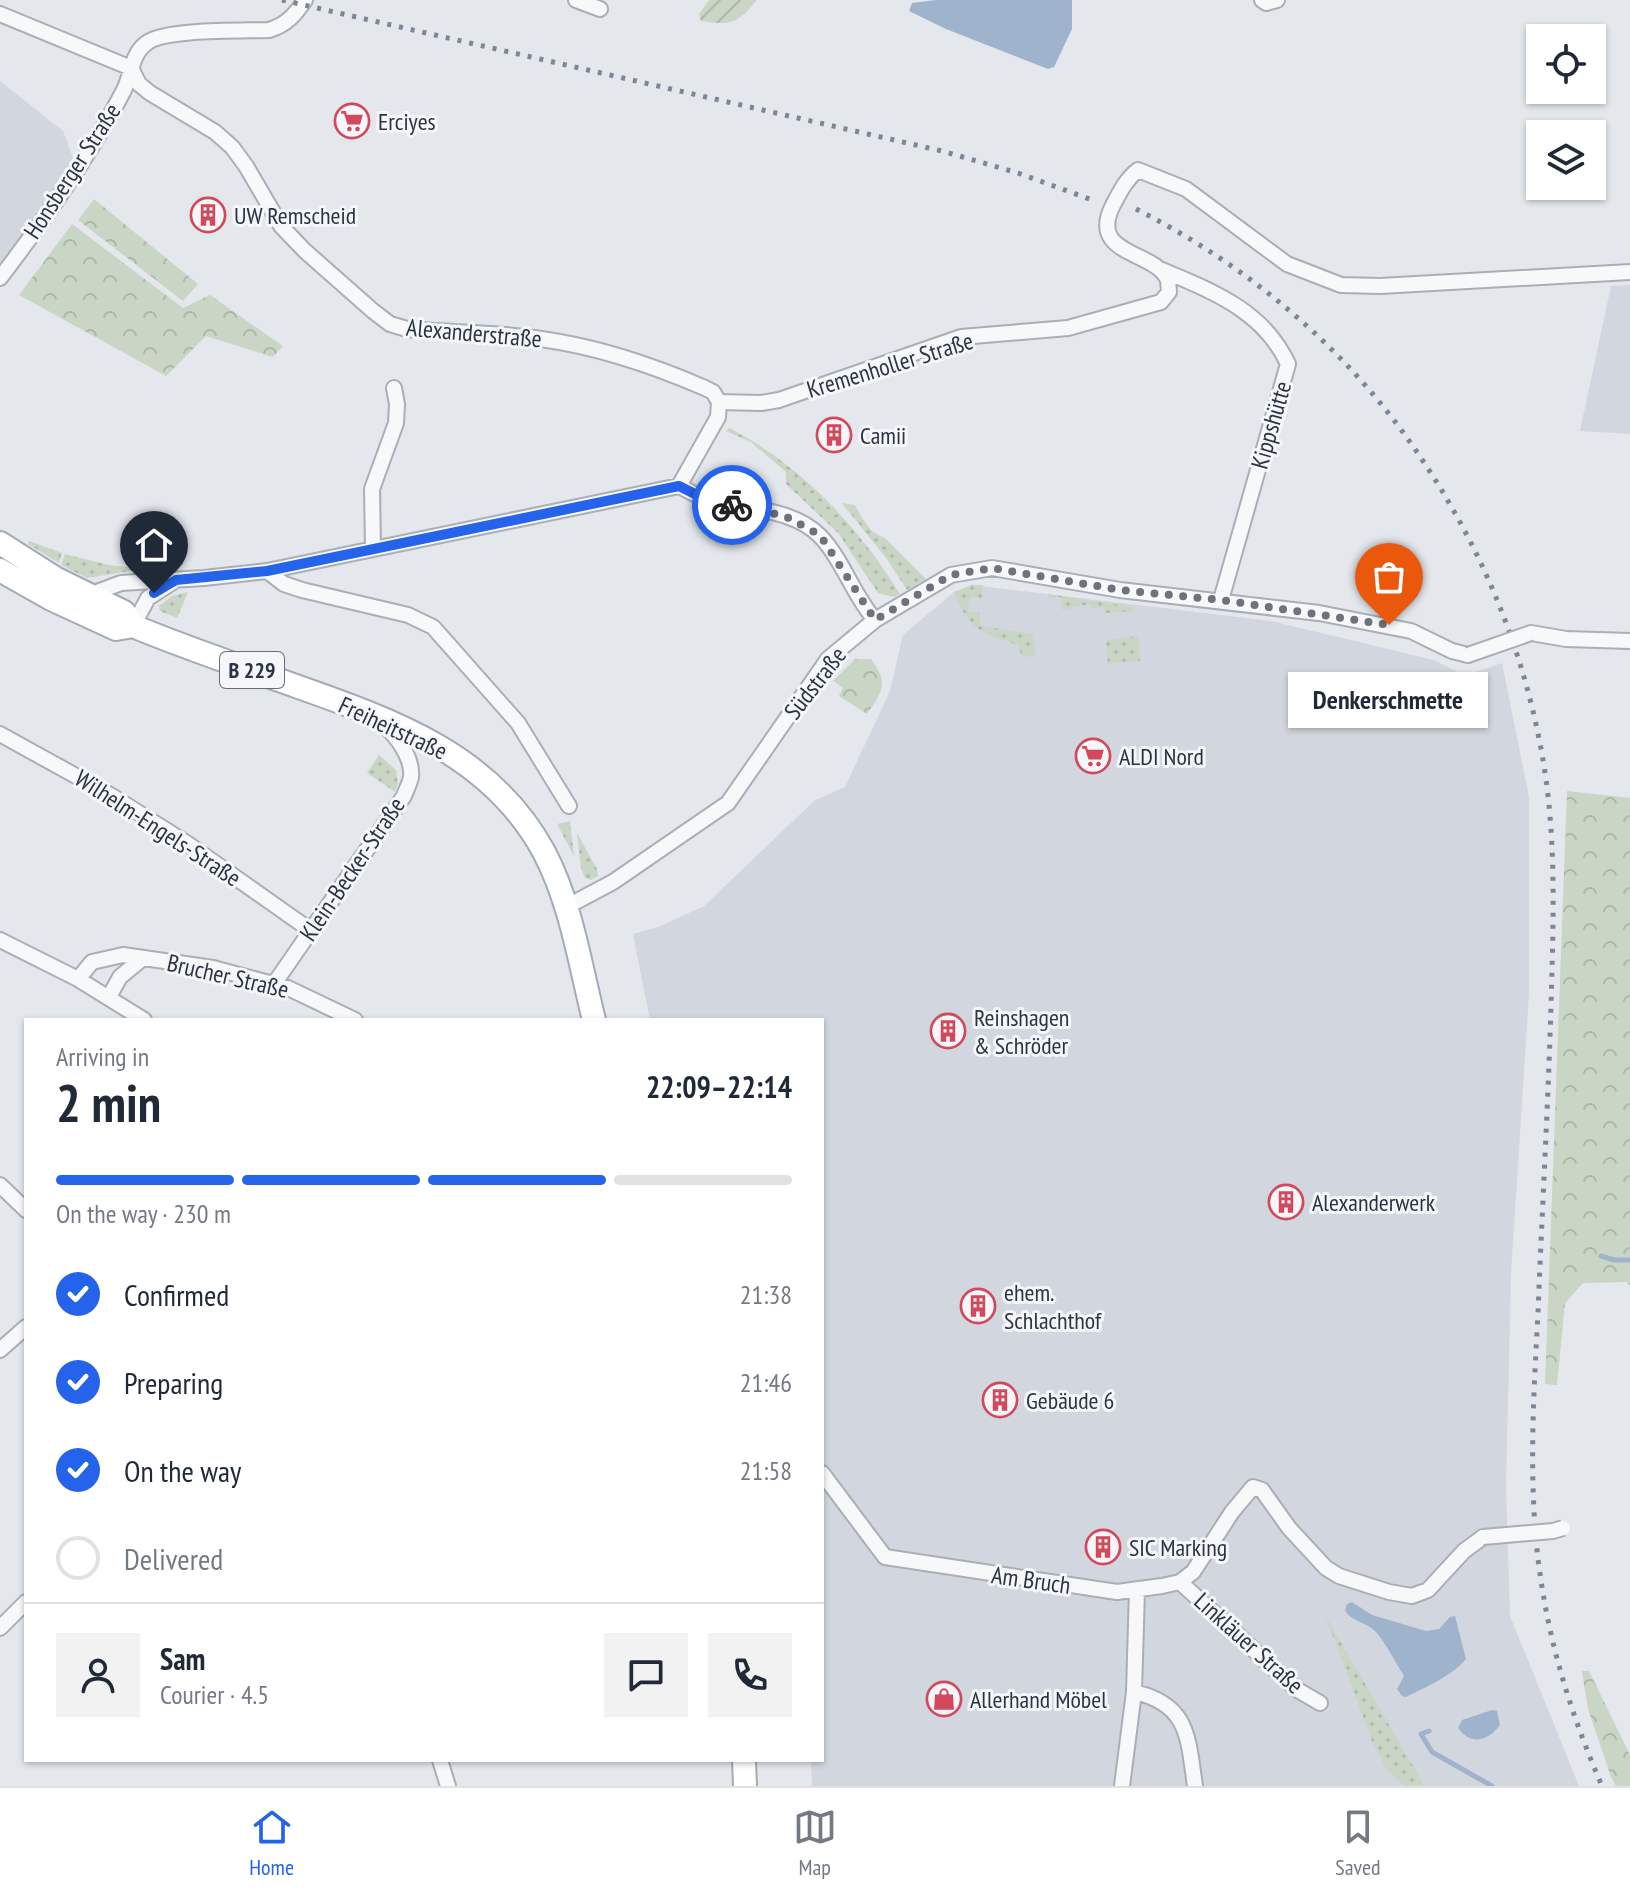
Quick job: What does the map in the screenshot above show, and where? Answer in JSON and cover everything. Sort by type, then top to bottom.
[{"type":"main road","name":"Freiheitstraße","points":[[0,543],[55,578],[124,612],[133,626]]},
{"type":"main road","name":"Freiheitstraße","points":[[0,570],[51,599],[116,629],[133,626],[371,713],[425,738],[483,777],[511,803],[545,854],[566,907],[594,1018]]},
{"type":"main road","points":[[744,1762],[745,1786]]},
{"type":"street","name":"Honsberger Straße","points":[[0,278],[82,164],[126,86],[137,53],[149,41],[168,36],[269,30],[289,21],[305,0]]},
{"type":"street","points":[[576,0],[600,9]]},
{"type":"street","points":[[1262,0],[1266,3],[1277,0]]},
{"type":"street","name":"Alexanderstraße","points":[[0,14],[131,68],[139,84],[150,93],[215,132],[232,147],[246,166],[281,226],[341,284],[390,324],[407,329],[541,338],[603,351],[654,366],[705,388],[718,397],[719,402]]},
{"type":"street","points":[[1157,268],[1128,254],[1110,236],[1107,227],[1107,216],[1121,189],[1138,170],[1186,189],[1287,264],[1341,285],[1630,272]]},
{"type":"street","name":"Kremenholler Straße","points":[[719,402],[779,400],[961,337],[1068,328],[1161,302],[1169,292],[1168,280],[1157,268]]},
{"type":"street","name":"Kippshütte","points":[[1157,268],[1236,304],[1262,327],[1283,352],[1288,364],[1221,600]]},
{"type":"street","points":[[373,548],[372,489],[396,423],[394,388]]},
{"type":"street","points":[[679,486],[718,417],[719,402]]},
{"type":"street","points":[[89,595],[121,583],[267,571],[679,486],[705,499],[785,516],[820,535],[875,620]]},
{"type":"street","name":"Südstraße","points":[[566,907],[613,882],[728,803],[821,668],[859,631],[951,575],[992,568],[1120,590],[1221,600],[1389,625],[1468,655],[1531,633],[1566,639],[1630,641]]},
{"type":"street","points":[[267,571],[284,584],[408,615],[433,627],[518,723],[569,806]]},
{"type":"street","points":[[133,626],[148,598],[176,580]]},
{"type":"street","name":"Klein-Becker-Straße","points":[[274,984],[404,796],[411,776],[407,756],[393,733],[371,713]]},
{"type":"street","name":"Wilhelm-Engels-Straße","points":[[0,734],[125,804],[188,844],[310,930]]},
{"type":"street","points":[[0,940],[78,979],[141,1018]]},
{"type":"street","name":"Brucher Straße","points":[[78,979],[92,962],[123,955],[213,968],[274,984],[351,1018]]},
{"type":"street","name":"Brucher Straße","points":[[109,997],[120,977],[143,958]]},
{"type":"street","points":[[0,1185],[24,1208]]},
{"type":"street","points":[[0,1350],[24,1329]]},
{"type":"street","name":"Am Bruch","points":[[824,1476],[885,1557],[1117,1592],[1180,1582]]},
{"type":"street","points":[[1180,1582],[1199,1565],[1247,1491],[1253,1487],[1262,1490],[1289,1528],[1326,1568],[1366,1586],[1412,1596],[1428,1590],[1464,1551],[1483,1537],[1563,1528]]},
{"type":"street","name":"Linkläuer Straße","points":[[1180,1582],[1296,1689],[1320,1703]]},
{"type":"street","points":[[1122,1786],[1134,1692],[1137,1590]]},
{"type":"street","points":[[0,1628],[24,1604]]},
{"type":"street","points":[[1134,1692],[1154,1696],[1170,1707],[1183,1723],[1195,1786]]},
{"type":"street","points":[[441,1762],[448,1786]]},
{"type":"shaded area","points":[[0,81],[63,131],[75,163],[0,263]]},
{"type":"shaded area","points":[[1630,285],[1630,434],[1580,431],[1611,286]]},
{"type":"shaded area","points":[[972,585],[1271,621],[1434,660],[1465,676],[1502,663],[1529,797],[1529,994],[1511,1273],[1506,1487],[1510,1616],[1579,1786],[812,1786],[811,1762],[824,1762],[824,1018],[650,1018],[633,934],[658,927],[704,906],[814,801],[845,787],[890,691],[903,635],[954,592]]},
{"type":"green space","points":[[709,0],[757,0],[739,18],[720,23],[701,21],[699,14]]},
{"type":"green space","points":[[94,199],[198,284],[183,301],[78,220]]},
{"type":"green space","points":[[72,224],[183,308],[210,295],[283,346],[273,357],[206,336],[166,376],[19,295]]},
{"type":"green space","points":[[729,428],[780,460],[826,499],[866,545],[900,594],[894,597],[878,593],[838,533],[786,484],[786,472],[751,442],[726,431]]},
{"type":"green space","points":[[842,503],[855,505],[870,529],[884,537],[926,579],[907,590]]},
{"type":"green space","points":[[29,541],[62,553],[59,563],[28,544]]},
{"type":"green space","points":[[65,554],[109,565],[144,569],[87,578],[61,565]]},
{"type":"green space","points":[[972,585],[983,585],[982,598],[970,597],[968,611],[980,613],[980,626],[1033,634],[1035,656],[1022,657],[1018,645],[985,633],[971,622],[954,592]]},
{"type":"green space","points":[[188,592],[177,618],[160,611],[159,606],[172,596]]},
{"type":"green space","points":[[1048,594],[1134,607],[1133,611],[1105,613],[1104,607],[1091,608],[1090,604],[1062,610],[1061,597],[1049,598]]},
{"type":"green space","points":[[1138,636],[1140,661],[1108,664],[1106,640]]},
{"type":"green space","points":[[855,659],[871,659],[882,681],[880,693],[867,714],[839,696],[843,688],[833,681]]},
{"type":"green space","points":[[379,755],[396,770],[398,784],[395,792],[367,773]]},
{"type":"green space","points":[[1567,791],[1630,798],[1630,1286],[1627,1282],[1583,1283],[1565,1303],[1557,1385],[1545,1384]]},
{"type":"green space","points":[[570,821],[574,856],[557,824]]},
{"type":"green space","points":[[577,833],[597,869],[598,876],[591,880],[585,878],[581,868]]},
{"type":"green space","points":[[1325,1615],[1424,1786],[1404,1786],[1386,1768],[1372,1741]]},
{"type":"green space","points":[[1582,1671],[1589,1671],[1630,1755],[1630,1786],[1616,1786],[1611,1777],[1588,1709]]},
{"type":"water","points":[[936,0],[1072,0],[1072,29],[1054,67],[1048,69],[909,11],[912,3]]},
{"type":"water","points":[[1352,1602],[1372,1615],[1426,1631],[1439,1629],[1455,1616],[1466,1659],[1438,1681],[1406,1697],[1402,1696],[1397,1689],[1404,1676],[1376,1632],[1345,1610],[1347,1604]]},
{"type":"water","points":[[1497,1711],[1500,1725],[1485,1738],[1468,1737],[1458,1728],[1462,1720]]},
{"type":"waterway","points":[[1601,1256],[1630,1260]]},
{"type":"waterway","points":[[1429,1731],[1421,1734],[1432,1752],[1492,1786]]},
{"type":"railway","points":[[282,0],[942,151],[1018,173],[1095,201]]},
{"type":"railway","points":[[1136,209],[1179,232],[1259,286],[1296,316],[1364,384],[1423,461],[1468,537],[1504,617],[1518,658],[1540,744],[1550,814],[1553,869],[1550,1044],[1533,1418],[1535,1524],[1543,1593],[1559,1667],[1602,1786]]},
{"type":"way so far","points":[[732,505],[785,516],[820,535],[875,620],[951,575],[992,568],[1120,590],[1221,600],[1389,625]]},
{"type":"place","name":"Erciyes","points":[[352,121]]},
{"type":"place","name":"UW Remscheid","points":[[208,215]]},
{"type":"place","name":"Camii","points":[[834,435]]},
{"type":"place","name":"Denkerschmette","points":[[1389,625]]},
{"type":"place","name":"ALDI Nord","points":[[1093,756]]},
{"type":"place","name":"Reinshagen & Schröder","points":[[948,1031]]},
{"type":"place","name":"Alexanderwerk","points":[[1286,1202]]},
{"type":"place","name":"ehem. Schlachthof","points":[[978,1306]]},
{"type":"place","name":"Gebäude 6","points":[[1000,1400]]},
{"type":"place","name":"SIC Marking","points":[[1103,1547]]},
{"type":"place","name":"Allerhand Möbel","points":[[944,1699]]},
{"type":"route","points":[[154,593],[176,580],[267,571],[679,486],[705,499],[732,505]]}]
